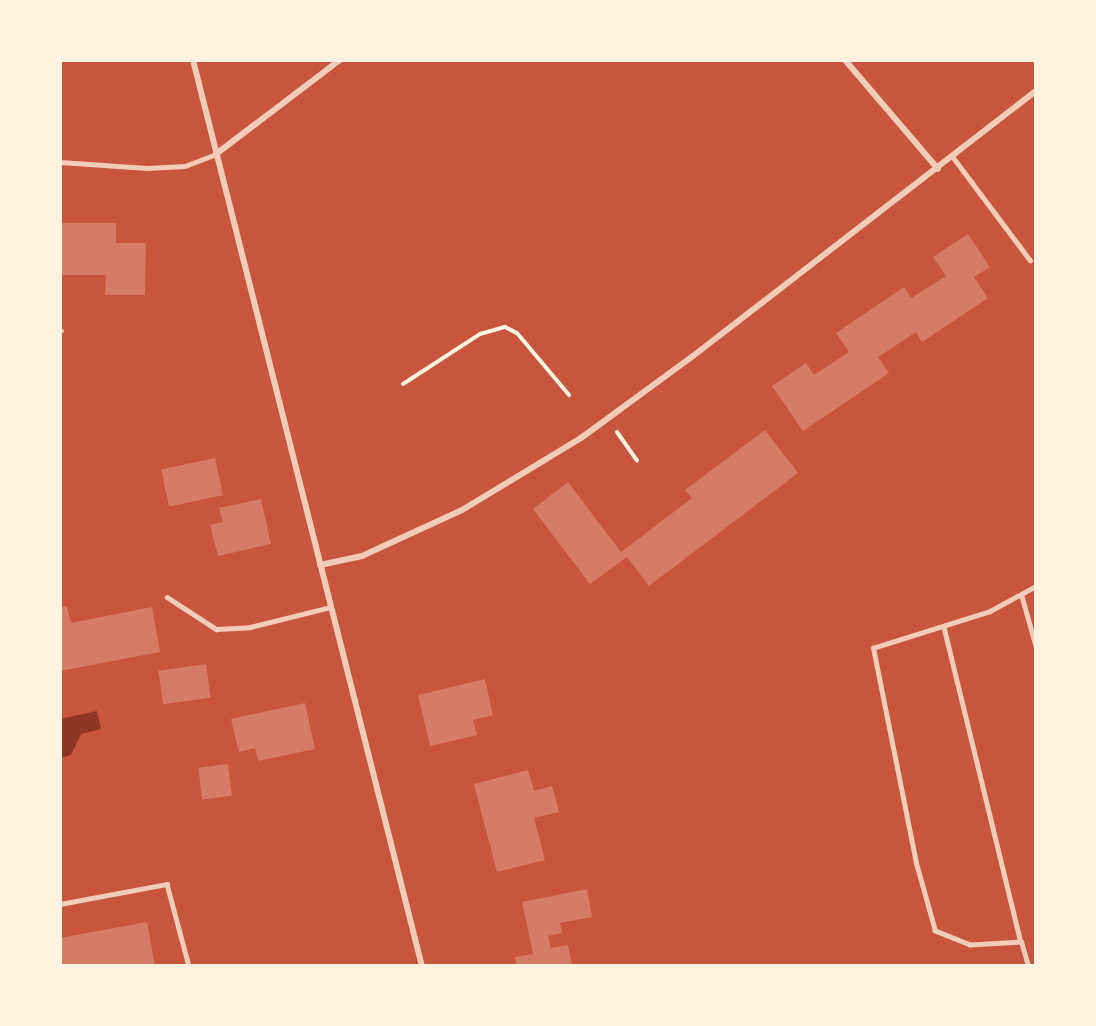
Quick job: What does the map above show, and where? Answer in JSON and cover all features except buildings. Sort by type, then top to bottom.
[{"type":"street","points":[[193,60],[422,966]]},
{"type":"street","points":[[216,154],[340,60]]},
{"type":"street","points":[[845,60],[938,169]]},
{"type":"street","points":[[320,565],[362,556],[462,510],[608,418],[938,169],[1036,92]]},
{"type":"lane","points":[[60,162],[157,167],[185,166],[216,154]]},
{"type":"lane","points":[[953,157],[1030,260]]},
{"type":"lane","points":[[1021,942],[970,945],[935,931],[916,863],[873,648],[944,627],[1022,596],[1036,586]]},
{"type":"lane","points":[[1022,596],[1036,646]]},
{"type":"lane","points":[[167,597],[216,629],[250,627],[331,607]]},
{"type":"lane","points":[[944,627],[1028,966]]},
{"type":"lane","points":[[60,904],[167,884],[189,966]]},
{"type":"path","points":[[403,384],[480,334],[505,327],[517,333],[569,395]]},
{"type":"path","points":[[608,418],[637,461]]},
{"type":"shaded area","points":[[97,711],[101,729],[81,734],[71,755],[60,758],[60,719]]}]
